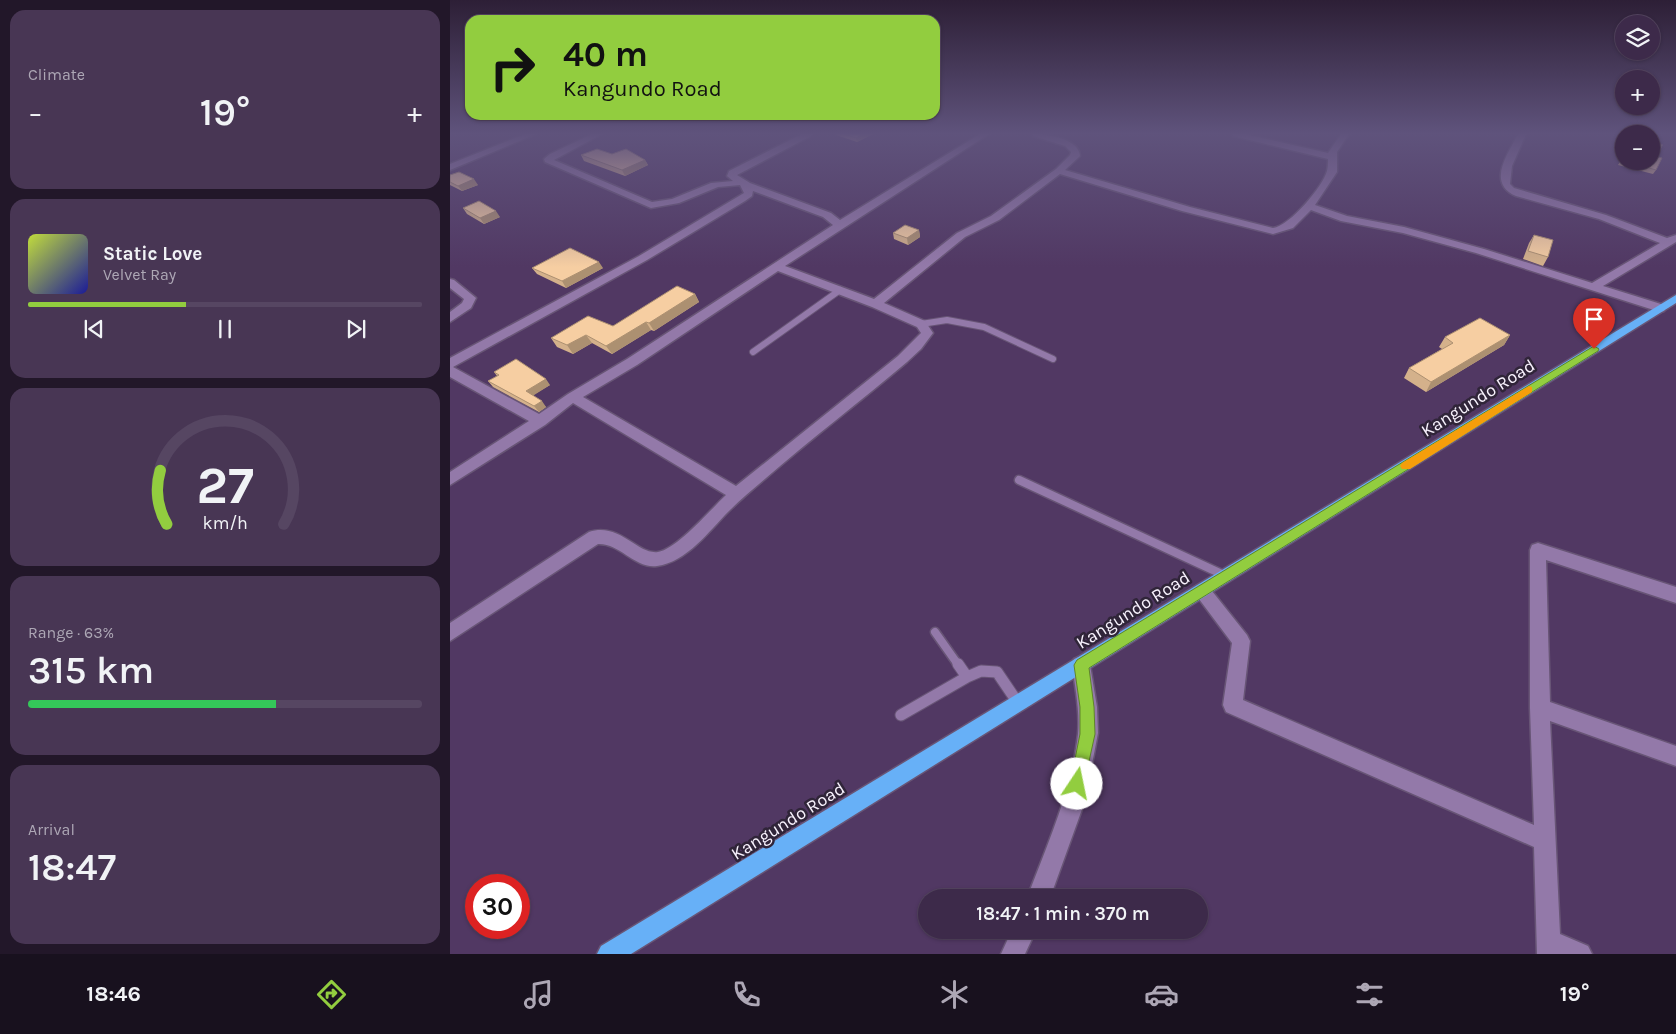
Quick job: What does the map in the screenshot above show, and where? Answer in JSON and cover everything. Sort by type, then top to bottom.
[{"type":"highway","name":"Kangundo Road","points":[[610,954],[1676,298]]},
{"type":"street","points":[[589,179],[652,205],[660,206],[718,184],[744,183]]},
{"type":"street","points":[[735,179],[827,215],[840,225]]},
{"type":"street","points":[[450,479],[540,422],[573,397],[632,362],[913,179]]},
{"type":"street","points":[[876,304],[961,235],[995,218],[1049,179]]},
{"type":"street","points":[[1085,179],[1195,211],[1273,231],[1281,231],[1291,226],[1309,206],[1328,179]]},
{"type":"street","points":[[1505,179],[1506,186],[1523,195],[1626,224],[1672,240]]},
{"type":"street","points":[[450,364],[643,258],[742,199],[749,194],[744,183]]},
{"type":"street","points":[[1309,206],[1345,219],[1435,238],[1595,286],[1660,308]]},
{"type":"street","points":[[1595,286],[1672,240]]},
{"type":"street","points":[[450,633],[595,537],[608,536],[656,560],[668,555],[683,544],[795,444],[864,391],[917,345],[927,333],[926,328],[921,324],[876,304],[778,267]]},
{"type":"street","points":[[450,282],[470,298],[467,305],[450,318]]},
{"type":"street","points":[[450,371],[540,422]]},
{"type":"street","points":[[573,397],[737,494]]},
{"type":"street","points":[[1580,954],[1549,947],[1540,708],[1538,550],[1676,595]]},
{"type":"street","points":[[1202,591],[1241,641],[1233,705],[1545,841]]},
{"type":"street","points":[[1041,889],[1074,801],[1088,734],[1082,665]]},
{"type":"street","points":[[1540,708],[1676,756]]},
{"type":"street","points":[[1013,954],[1020,939]]},
{"type":"lane","points":[[753,352],[840,290]]},
{"type":"lane","points":[[921,324],[948,320],[984,328],[1053,359]]},
{"type":"lane","points":[[1019,480],[1226,576]]},
{"type":"lane","points":[[935,632],[967,677]]},
{"type":"lane","points":[[901,715],[981,671],[997,672],[1018,703]]},
{"type":"building","points":[[450,179],[474,179],[458,186],[450,182]]},
{"type":"building","points":[[479,201],[496,211],[480,218],[463,208]]},
{"type":"building","points":[[905,225],[919,230],[907,238],[893,233]]},
{"type":"building","points":[[1534,235],[1553,240],[1548,257],[1528,251]]},
{"type":"building","points":[[570,248],[599,262],[562,281],[532,268]]},
{"type":"building","points":[[677,286],[695,294],[649,323],[646,322],[606,346],[586,335],[567,345],[551,338],[588,316],[613,326]]},
{"type":"building","points":[[1480,318],[1510,335],[1431,382],[1409,368],[1453,343],[1445,337]]},
{"type":"building","points":[[516,359],[546,379],[526,391],[542,401],[534,406],[488,381],[499,375],[494,372]]},
{"type":"slow traffic","points":[[1406,466],[1529,390]]},
{"type":"route","points":[[1077,784],[1088,734],[1082,665],[1594,349]]}]
